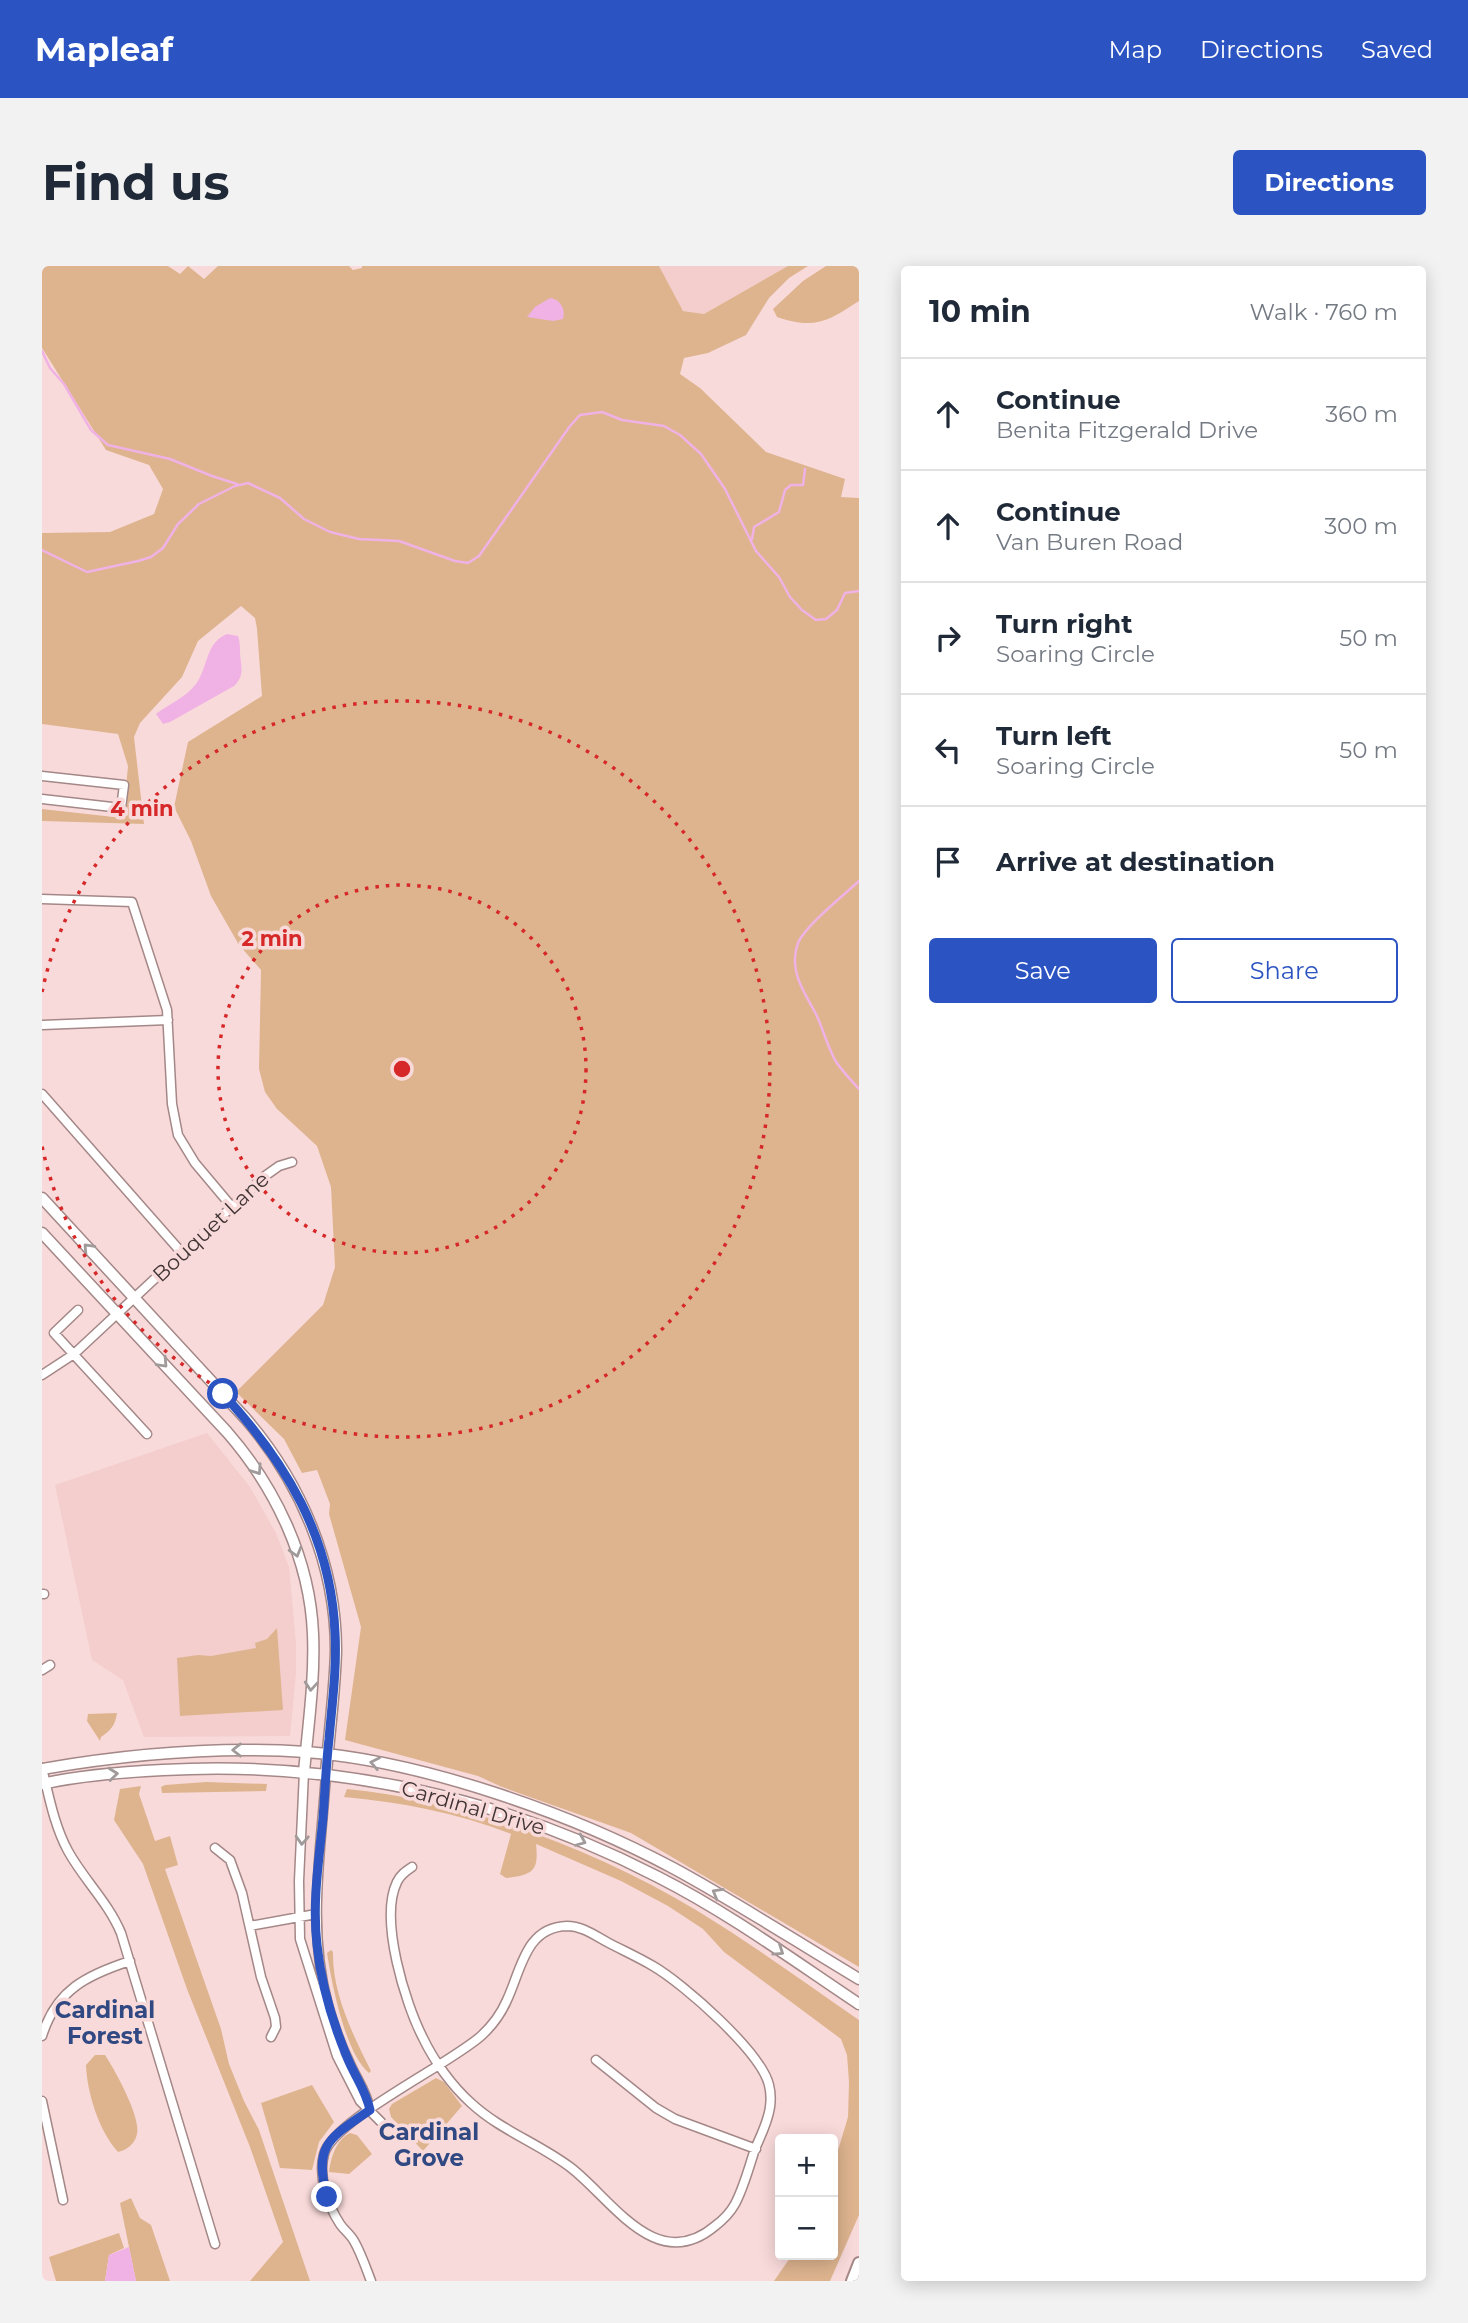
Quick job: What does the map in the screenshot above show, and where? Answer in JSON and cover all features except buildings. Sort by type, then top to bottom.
[{"type":"highway","points":[[852,2281],[859,2263]]},
{"type":"main road","points":[[42,1198],[260,1435],[284,1469],[306,1512],[327,1578],[335,1630],[335,1668],[326,1774]]},
{"type":"main road","points":[[42,1233],[241,1447],[267,1485],[286,1523],[303,1576],[313,1634],[304,1772]]},
{"type":"main road","name":"Cardinal Drive","points":[[42,1769],[181,1751],[238,1750],[327,1754],[449,1780],[578,1824],[673,1868],[859,1979]]},
{"type":"main road","name":"Cardinal Drive","points":[[44,1783],[116,1773],[193,1768],[326,1774],[439,1794],[577,1839],[659,1877],[711,1906],[859,2004]]},
{"type":"street","points":[[42,776],[124,785],[121,808],[42,799]]},
{"type":"street","points":[[42,899],[132,902],[166,1005],[173,1112],[178,1135],[195,1163],[232,1207]]},
{"type":"street","points":[[42,1024],[168,1020]]},
{"type":"street","points":[[42,1094],[182,1253]]},
{"type":"street","name":"Bouquet Lane","points":[[42,1375],[74,1354],[273,1169],[292,1162]]},
{"type":"street","points":[[78,1310],[54,1333],[147,1434]]},
{"type":"street","points":[[42,1670],[50,1665]]},
{"type":"street","points":[[42,1769],[62,1838],[114,1918],[130,1961],[215,2244]]},
{"type":"street","points":[[304,1772],[300,1939],[329,2036],[355,2091],[382,2122]]},
{"type":"street","points":[[326,1774],[316,1943],[328,2003],[340,2042],[368,2097],[370,2110]]},
{"type":"street","points":[[215,1848],[232,1863],[261,1977],[275,2018],[276,2027],[271,2037]]},
{"type":"street","points":[[371,2281],[352,2238],[340,2225],[332,2210],[322,2173],[322,2163],[329,2141],[370,2110],[439,2065],[478,2039],[491,2026],[508,1999],[528,1948],[541,1933],[555,1927],[577,1927],[669,1976],[695,1998],[760,2064],[769,2086],[771,2103],[768,2119],[737,2201],[720,2222],[710,2231],[692,2239],[661,2240],[647,2235],[629,2223],[568,2165],[499,2125],[472,2105],[439,2065],[415,2021],[396,1958],[392,1896],[399,1877],[412,1867]]},
{"type":"street","points":[[250,1926],[316,1914]]},
{"type":"street","points":[[42,2036],[54,2008],[74,1986],[94,1973],[130,1961]]},
{"type":"street","points":[[596,2060],[656,2108],[675,2119],[755,2149]]},
{"type":"street","points":[[42,2101],[62,2200]]},
{"type":"shaded area","points":[[42,266],[168,266],[180,274],[188,266],[204,279],[218,266],[349,266],[353,270],[362,266],[659,266],[683,311],[704,314],[788,266],[808,266],[789,278],[769,298],[746,335],[708,353],[684,358],[680,374],[700,388],[766,452],[845,479],[841,497],[859,498],[859,1967],[631,1833],[478,1776],[345,1740],[361,1627],[329,1514],[330,1504],[317,1470],[302,1473],[284,1439],[236,1392],[323,1305],[335,1267],[331,1187],[317,1146],[277,1109],[265,1092],[259,1069],[261,970],[239,945],[211,896],[191,841],[174,807],[188,742],[262,696],[255,618],[241,606],[198,641],[182,677],[140,723],[134,737],[144,824],[42,821],[42,809],[123,818],[128,766],[118,734],[42,724],[42,533],[110,532],[154,514],[163,489],[149,465],[106,450],[42,348]]},
{"type":"shaded area","points":[[659,266],[788,266],[704,314],[683,311]]},
{"type":"shaded area","points":[[826,266],[859,266],[859,301],[838,314],[811,323],[777,317],[773,309],[803,281]]},
{"type":"shaded area","points":[[550,298],[561,305],[563,319],[553,321],[527,317],[535,307]]},
{"type":"shaded area","points":[[227,634],[238,636],[240,678],[234,686],[163,724],[156,714],[195,685],[215,642]]},
{"type":"shaded area","points":[[207,1433],[250,1487],[276,1533],[289,1567],[296,1643],[290,1736],[144,1737],[123,1680],[92,1660],[55,1485]]},
{"type":"shaded area","points":[[277,1628],[283,1710],[180,1716],[177,1658],[211,1656],[256,1648],[255,1643],[267,1639]]},
{"type":"shaded area","points":[[117,1713],[114,1724],[100,1741],[87,1721],[88,1714]]},
{"type":"shaded area","points":[[206,1782],[267,1784],[266,1791],[162,1793],[161,1787],[165,1785]]},
{"type":"shaded area","points":[[141,1786],[139,1794],[155,1841],[170,1836],[178,1865],[165,1869],[221,2029],[229,2064],[259,2130],[310,2281],[250,2281],[283,2242],[250,2147],[187,1989],[143,1864],[114,1820],[120,1789]]},
{"type":"shaded area","points":[[347,1789],[437,1804],[482,1816],[572,1848],[657,1888],[696,1910],[859,2020],[859,2215],[830,2281],[774,2281],[789,2260],[838,2260],[838,2150],[848,2117],[849,2082],[847,2055],[841,2039],[724,1952],[703,1929],[668,1906],[621,1881],[536,1844],[536,1860],[532,1870],[506,1878],[500,1874],[511,1834],[471,1820],[429,1810],[344,1797]]},
{"type":"shaded area","points":[[331,1950],[340,1998],[371,2071],[369,2073],[346,2034],[332,1982],[327,1953]]},
{"type":"shaded area","points":[[95,2055],[105,2055],[121,2082],[135,2117],[137,2134],[134,2141],[118,2152],[100,2123],[89,2087],[86,2065]]},
{"type":"shaded area","points":[[436,2078],[444,2082],[462,2106],[423,2151],[391,2117],[389,2109],[392,2104]]},
{"type":"shaded area","points":[[312,2085],[334,2122],[319,2142],[312,2170],[280,2168],[261,2103]]},
{"type":"shaded area","points":[[350,2133],[357,2135],[372,2154],[349,2174],[329,2172],[335,2150],[341,2140]]},
{"type":"shaded area","points":[[131,2198],[140,2218],[151,2225],[170,2281],[136,2281],[120,2203]]},
{"type":"shaded area","points":[[119,2233],[124,2248],[109,2255],[105,2281],[56,2281],[49,2257]]},
{"type":"shaded area","points":[[129,2247],[136,2281],[105,2281],[109,2255]]},
{"type":"waterway","points":[[42,351],[50,368],[64,384],[91,430],[108,445],[170,459],[237,484]]},
{"type":"waterway","points":[[42,550],[87,572],[151,557],[163,548],[178,524],[199,504],[235,486],[248,483],[280,498],[304,519],[330,532],[359,539],[399,541],[468,563],[479,556],[570,426],[580,415],[602,412],[622,420],[664,426],[680,435],[701,454],[725,489],[756,551],[779,577],[790,597],[816,620],[826,619],[837,610],[845,593],[859,591]]},
{"type":"waterway","points":[[752,539],[754,527],[779,512],[785,490],[791,485],[803,485],[805,469]]},
{"type":"waterway","points":[[859,881],[816,920],[802,936],[795,953],[796,972],[835,1060],[859,1089]]},
{"type":"district","name":"Cardinal Forest","points":[[105,2023]]},
{"type":"district","name":"Cardinal Grove","points":[[429,2145]]},
{"type":"route","points":[[223,1394],[260,1435],[295,1488],[321,1555],[332,1603],[336,1649],[317,1874],[316,1943],[333,2022],[350,2064],[368,2097],[370,2110],[338,2132],[326,2146],[322,2173],[327,2197]]}]
